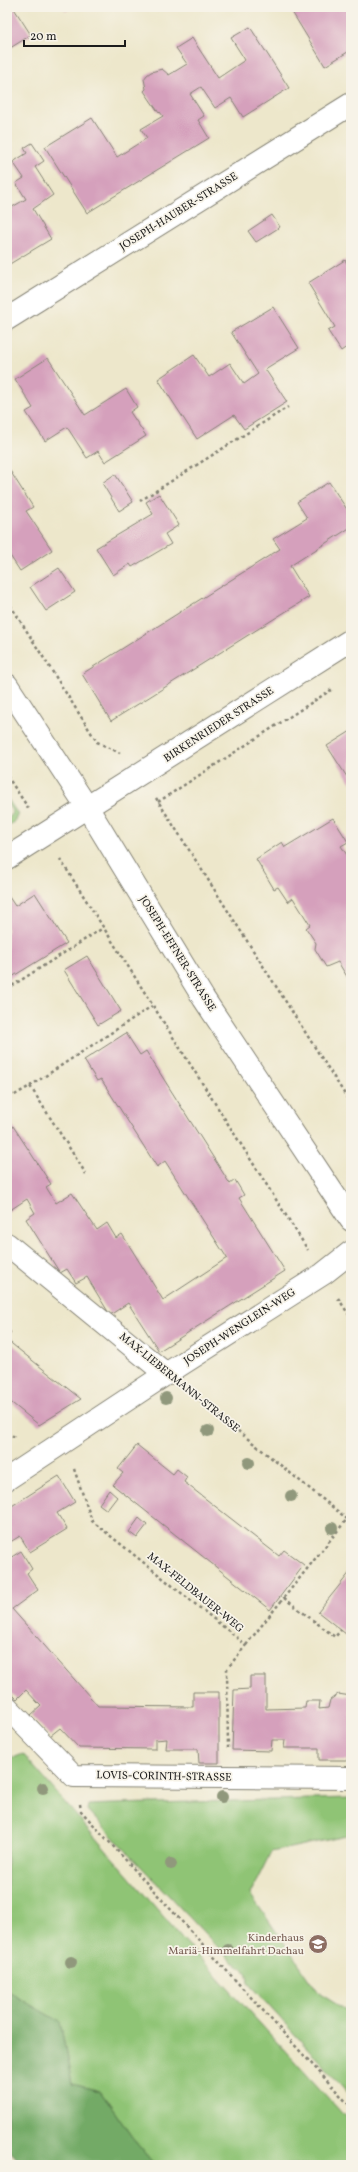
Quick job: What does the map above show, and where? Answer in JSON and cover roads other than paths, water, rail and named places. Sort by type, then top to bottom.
[{"type":"street","name":"JOSEPH-HAUBER-STRASSE","points":[[7,319],[351,104]]},
{"type":"street","name":"BIRKENRIEDER STRASSE","points":[[7,858],[87,807],[141,775],[351,640]]},
{"type":"street","name":"JOSEPH-EFFNER-STRASSE","points":[[7,685],[87,807],[204,998],[351,1220]]},
{"type":"street","name":"MAX-LIEBERMANN-STRASSE","points":[[7,1244],[166,1374]]},
{"type":"street","name":"JOSEPH-WENGLEIN-WEG","points":[[7,1479],[166,1374],[323,1274],[351,1252]]},
{"type":"street","name":"LOVIS-CORINTH-STRASSE","points":[[7,1707],[74,1776],[351,1778]]},
{"type":"place","name":"Kinderhaus Mariä-Himmelfahrt Dachau","points":[[318,1944]]}]
